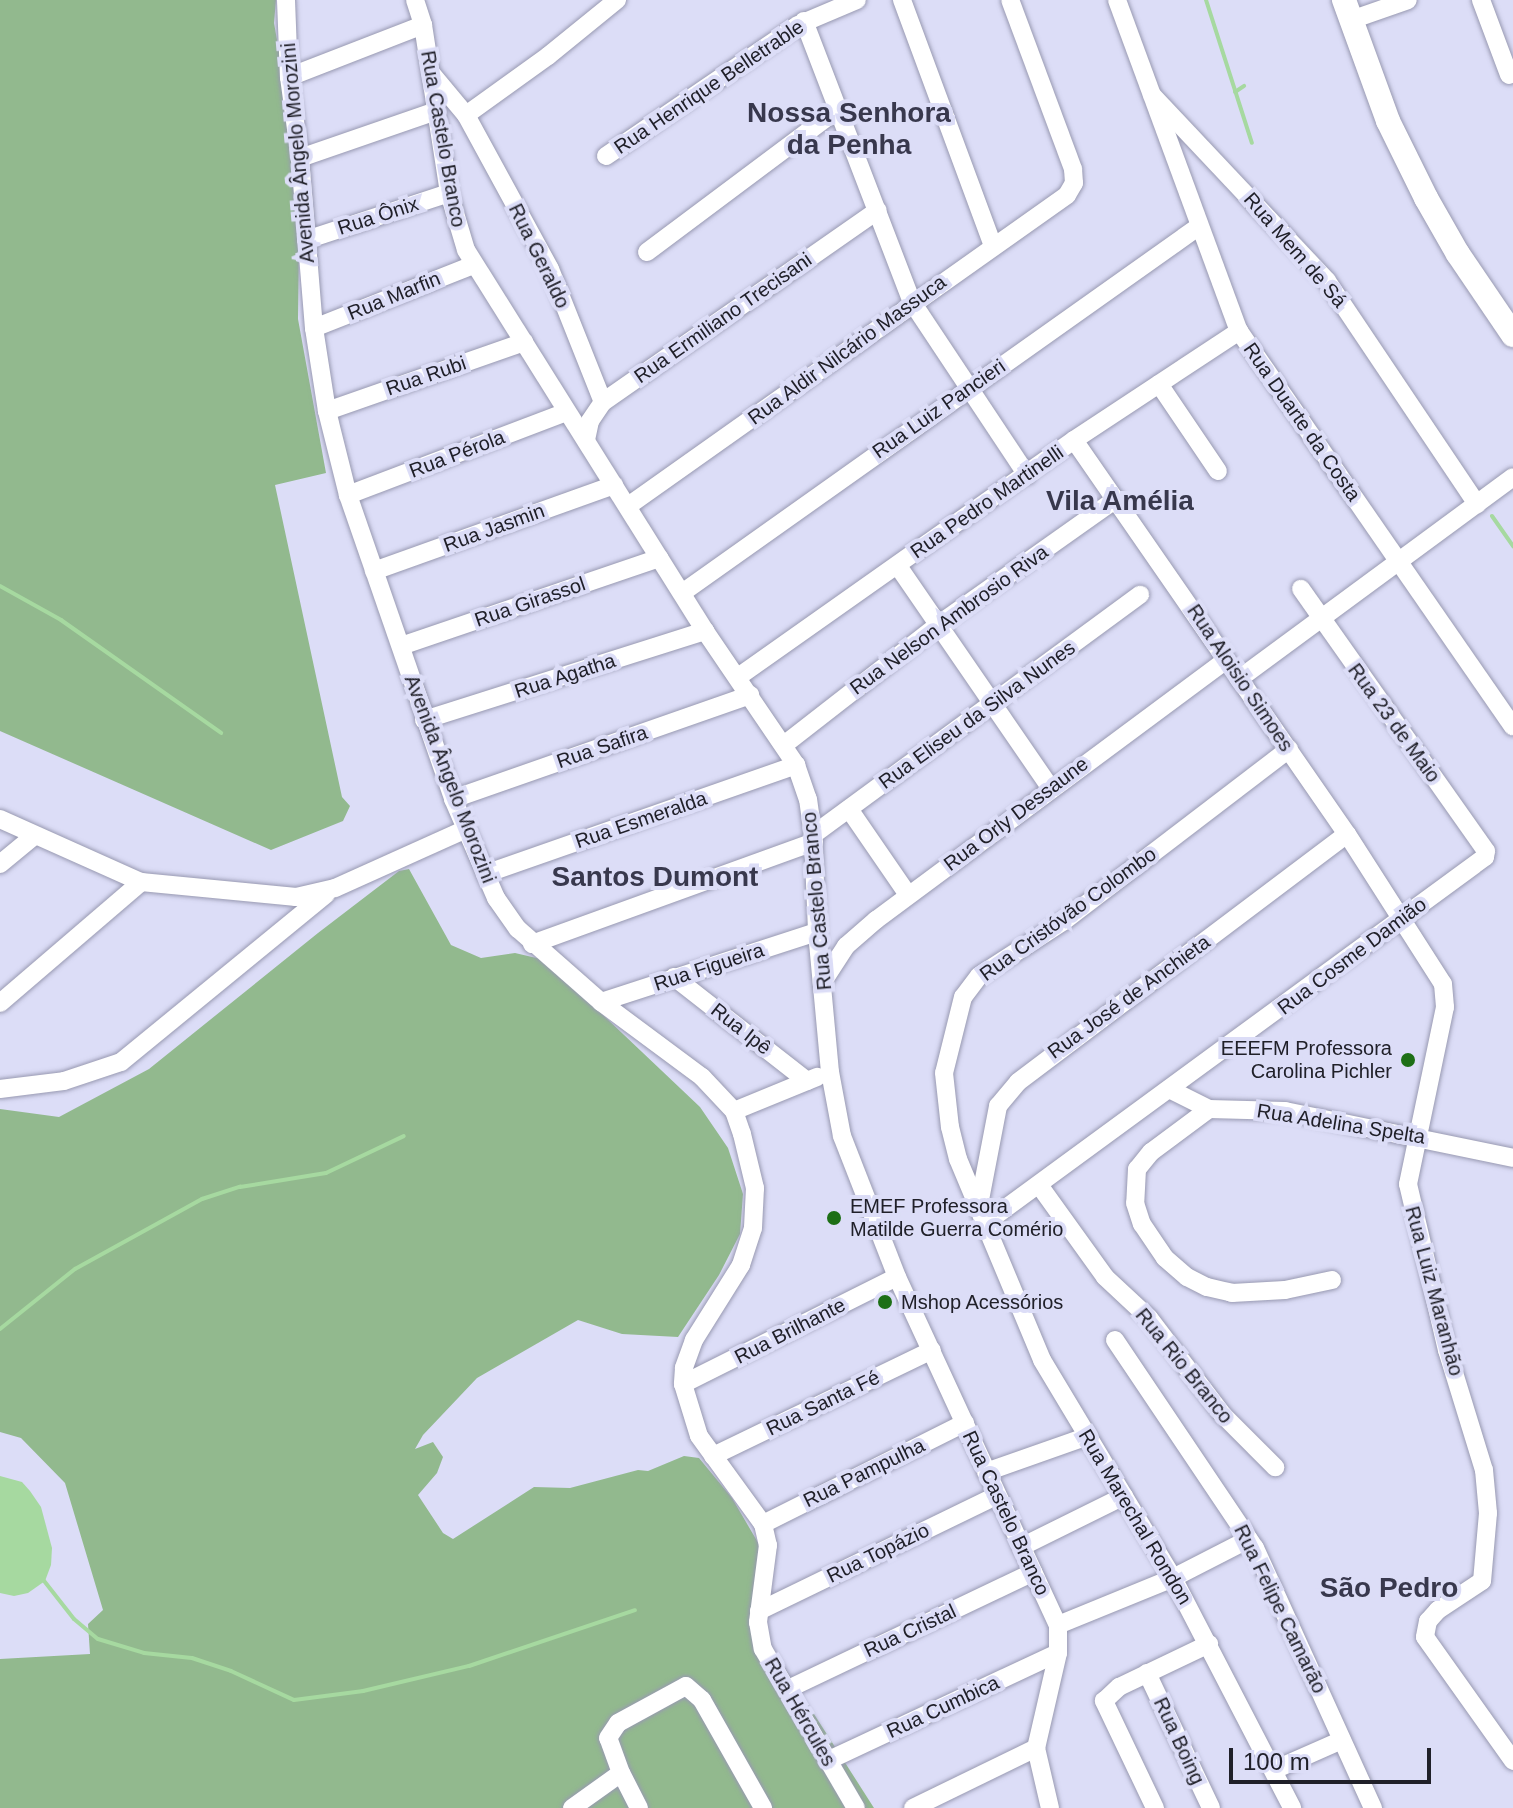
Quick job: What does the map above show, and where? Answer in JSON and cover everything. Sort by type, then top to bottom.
[{"type":"main road","points":[[1348,10],[1388,121],[1426,198],[1458,254],[1513,335]]},
{"type":"street","name":"Avenida Ângelo Morozini","points":[[286,0],[289,77],[300,158],[314,328],[327,411],[348,495],[453,799],[502,908],[532,944],[601,1002],[685,1061],[734,1111],[752,1166],[753,1228],[741,1265],[688,1353],[683,1384]]},
{"type":"street","name":"Rua Castelo Branco","points":[[415,0],[423,25],[449,193],[458,228],[473,265],[705,631],[785,744],[808,799],[814,839],[817,932],[830,1072],[842,1136],[897,1277],[1058,1625],[1058,1653],[1036,1748],[1050,1808]]},
{"type":"street","name":"Rua Henrique Belletrable","points":[[606,156],[804,21],[857,0]]},
{"type":"street","points":[[902,0],[993,246]]},
{"type":"street","name":"Rua Aldir Nilcário Massuca","points":[[628,506],[1067,195],[1074,183],[1073,169],[1010,0]]},
{"type":"street","name":"Rua Mem de Sá","points":[[1117,0],[1147,90],[1327,281],[1477,504]]},
{"type":"street","points":[[1348,10],[1408,0]]},
{"type":"street","points":[[1481,0],[1509,75]]},
{"type":"street","points":[[466,115],[612,2]]},
{"type":"street","points":[[804,21],[912,302],[1027,475]]},
{"type":"street","points":[[289,77],[423,25]]},
{"type":"street","name":"Rua Geraldo","points":[[430,73],[466,115],[550,269],[603,402]]},
{"type":"street","name":"Rua Duarte da Costa","points":[[1147,90],[1239,331],[1513,726]]},
{"type":"street","points":[[647,252],[837,110]]},
{"type":"street","points":[[300,158],[436,111]]},
{"type":"street","name":"Rua Ônix","points":[[306,240],[449,193]]},
{"type":"street","name":"Rua Ermiliano Trecisani","points":[[603,402],[878,210]]},
{"type":"street","name":"Rua Luiz Pancieri","points":[[682,593],[1198,227]]},
{"type":"street","name":"Rua Marfin","points":[[314,328],[473,265]]},
{"type":"street","name":"Rua Pedro Martinelli","points":[[738,677],[1074,440],[1239,331]]},
{"type":"street","name":"Rua Rubi","points":[[327,411],[524,342]]},
{"type":"street","points":[[1159,384],[1218,471]]},
{"type":"street","points":[[586,440],[590,421],[603,402]]},
{"type":"street","name":"Rua Pérola","points":[[348,495],[567,412]]},
{"type":"street","name":"Rua Aloisio Simoes","points":[[1074,440],[1289,749],[1402,918]]},
{"type":"street","points":[[1239,679],[1513,477]]},
{"type":"street","name":"Rua Jasmin","points":[[374,571],[614,485]]},
{"type":"street","name":"Rua Nelson Ambrosio Riva","points":[[785,744],[938,625],[1116,499]]},
{"type":"street","name":"Rua Girassol","points":[[401,646],[659,558]]},
{"type":"street","points":[[898,566],[1050,787]]},
{"type":"street","name":"Rua 23 de Maio","points":[[1301,589],[1486,851],[1485,857]]},
{"type":"street","name":"Rua Eliseu da Silva Nunes","points":[[532,944],[814,839],[849,809],[1140,595]]},
{"type":"street","name":"Rua Agatha","points":[[424,720],[705,631]]},
{"type":"street","name":"Rua Orly Dessaune","points":[[822,983],[846,946],[908,895],[1050,787],[1226,660]]},
{"type":"street","name":"Rua Safira","points":[[453,799],[750,695]]},
{"type":"street","name":"Rua Cristóvão Colombo","points":[[982,1214],[958,1159],[950,1127],[944,1073],[963,997],[969,985],[999,961],[1064,921],[1289,749]]},
{"type":"street","name":"Rua Esmeralda","points":[[485,874],[796,765]]},
{"type":"street","points":[[849,809],[908,895]]},
{"type":"street","points":[[0,819],[141,882],[296,897],[335,888],[466,829]]},
{"type":"street","name":"Rua José de Anchieta","points":[[982,1214],[998,1106],[1018,1082],[1347,834]]},
{"type":"street","points":[[0,864],[34,836]]},
{"type":"street","name":"Rua Cosme Damião","points":[[982,1214],[1039,1185],[1485,857]]},
{"type":"street","points":[[0,1003],[141,882]]},
{"type":"street","points":[[0,1089],[64,1081],[121,1062],[335,888]]},
{"type":"street","name":"Rua Luiz Maranhão","points":[[1402,918],[1438,971],[1445,995],[1419,1136],[1409,1167],[1409,1194],[1447,1350],[1484,1470],[1488,1513],[1482,1581],[1438,1610],[1428,1621],[1425,1637],[1513,1761]]},
{"type":"street","name":"Rua Figueira","points":[[601,1002],[817,932]]},
{"type":"street","name":"Rua Ipê","points":[[674,977],[807,1081]]},
{"type":"street","points":[[734,1111],[830,1072]]},
{"type":"street","name":"Rua Adelina Spelta","points":[[1171,1090],[1209,1109],[1272,1109],[1419,1136],[1513,1158]]},
{"type":"street","points":[[1209,1109],[1151,1152],[1137,1169],[1135,1203],[1142,1224],[1165,1258],[1197,1282],[1232,1293],[1285,1290],[1332,1280]]},
{"type":"street","name":"Rua Rio Branco","points":[[1039,1185],[1105,1277],[1149,1318],[1223,1415],[1275,1467]]},
{"type":"street","name":"Rua Marechal Rondon","points":[[982,1214],[1042,1360],[1173,1578],[1292,1808]]},
{"type":"street","name":"Rua Brilhante","points":[[683,1384],[897,1277]]},
{"type":"street","name":"Rua Felipe Camarão","points":[[1115,1340],[1249,1539],[1373,1808]]},
{"type":"street","name":"Rua Santa Fé","points":[[713,1456],[932,1350]]},
{"type":"street","points":[[683,1384],[699,1436],[763,1524],[768,1545],[768,1566],[759,1611]]},
{"type":"street","name":"Rua Pampulha","points":[[763,1524],[965,1423]]},
{"type":"street","points":[[986,1472],[1088,1436]]},
{"type":"street","name":"Rua Topázio","points":[[759,1611],[996,1496]]},
{"type":"street","points":[[1021,1547],[1124,1496]]},
{"type":"street","points":[[1058,1625],[1173,1578],[1249,1539]]},
{"type":"street","name":"Rua Cristal","points":[[786,1690],[1033,1572]]},
{"type":"street","name":"Rua Hércules","points":[[759,1611],[763,1649],[856,1808]]},
{"type":"street","name":"Rua Boing","points":[[1155,1808],[1104,1701],[1119,1687],[1209,1644]]},
{"type":"street","name":"Rua Cumbica","points":[[827,1761],[1058,1653]]},
{"type":"street","name":"Rua Boing","points":[[1147,1673],[1211,1808]]},
{"type":"street","points":[[639,1808],[609,1743],[611,1732],[618,1723],[686,1686],[702,1700],[763,1808]]},
{"type":"street","points":[[1274,1770],[1342,1740]]},
{"type":"street","points":[[913,1808],[1036,1748]]},
{"type":"street","points":[[572,1808],[621,1773]]},
{"type":"shaded area","points":[[0,0],[276,0],[274,23],[300,170],[298,319],[326,473],[275,485],[342,797],[350,806],[343,821],[271,850],[0,731]]},
{"type":"shaded area","points":[[409,869],[451,945],[481,958],[515,953],[545,960],[700,1107],[728,1148],[743,1194],[740,1234],[719,1275],[678,1337],[622,1334],[578,1320],[477,1378],[423,1435],[415,1449],[433,1442],[443,1457],[437,1473],[418,1495],[443,1533],[453,1539],[534,1487],[570,1488],[638,1470],[648,1471],[684,1456],[699,1458],[732,1498],[760,1546],[766,1639],[874,1808],[0,1808],[0,1659],[90,1654],[88,1624],[103,1610],[65,1483],[21,1438],[0,1432],[0,1109],[59,1117],[149,1069],[318,933],[399,871]]},
{"type":"shaded area","points":[[0,1476],[22,1482],[30,1491],[41,1507],[52,1548],[51,1565],[45,1581],[28,1593],[14,1596],[0,1593]]},
{"type":"waterway","points":[[1206,0],[1252,143]]},
{"type":"waterway","points":[[1235,92],[1244,86]]},
{"type":"waterway","points":[[1492,516],[1513,546]]},
{"type":"waterway","points":[[0,586],[61,620],[221,733]]},
{"type":"waterway","points":[[0,1329],[75,1269],[202,1199],[240,1187],[326,1173],[404,1136]]},
{"type":"waterway","points":[[41,1577],[74,1619],[98,1639],[144,1653],[192,1658],[231,1671],[294,1700],[363,1691],[469,1666],[635,1610]]},
{"type":"place","name":"EEEFM Professora Carolina Pichler","points":[[1408,1060]]},
{"type":"place","name":"EMEF Professora Matilde Guerra Comério","points":[[834,1218]]},
{"type":"place","name":"Mshop Acessórios","points":[[885,1302]]},
{"type":"district","name":"Nossa Senhora da Penha","points":[[849,129]]},
{"type":"district","name":"Vila Amélia","points":[[1120,501]]},
{"type":"district","name":"Santos Dumont","points":[[655,877]]},
{"type":"district","name":"São Pedro","points":[[1389,1588]]}]
